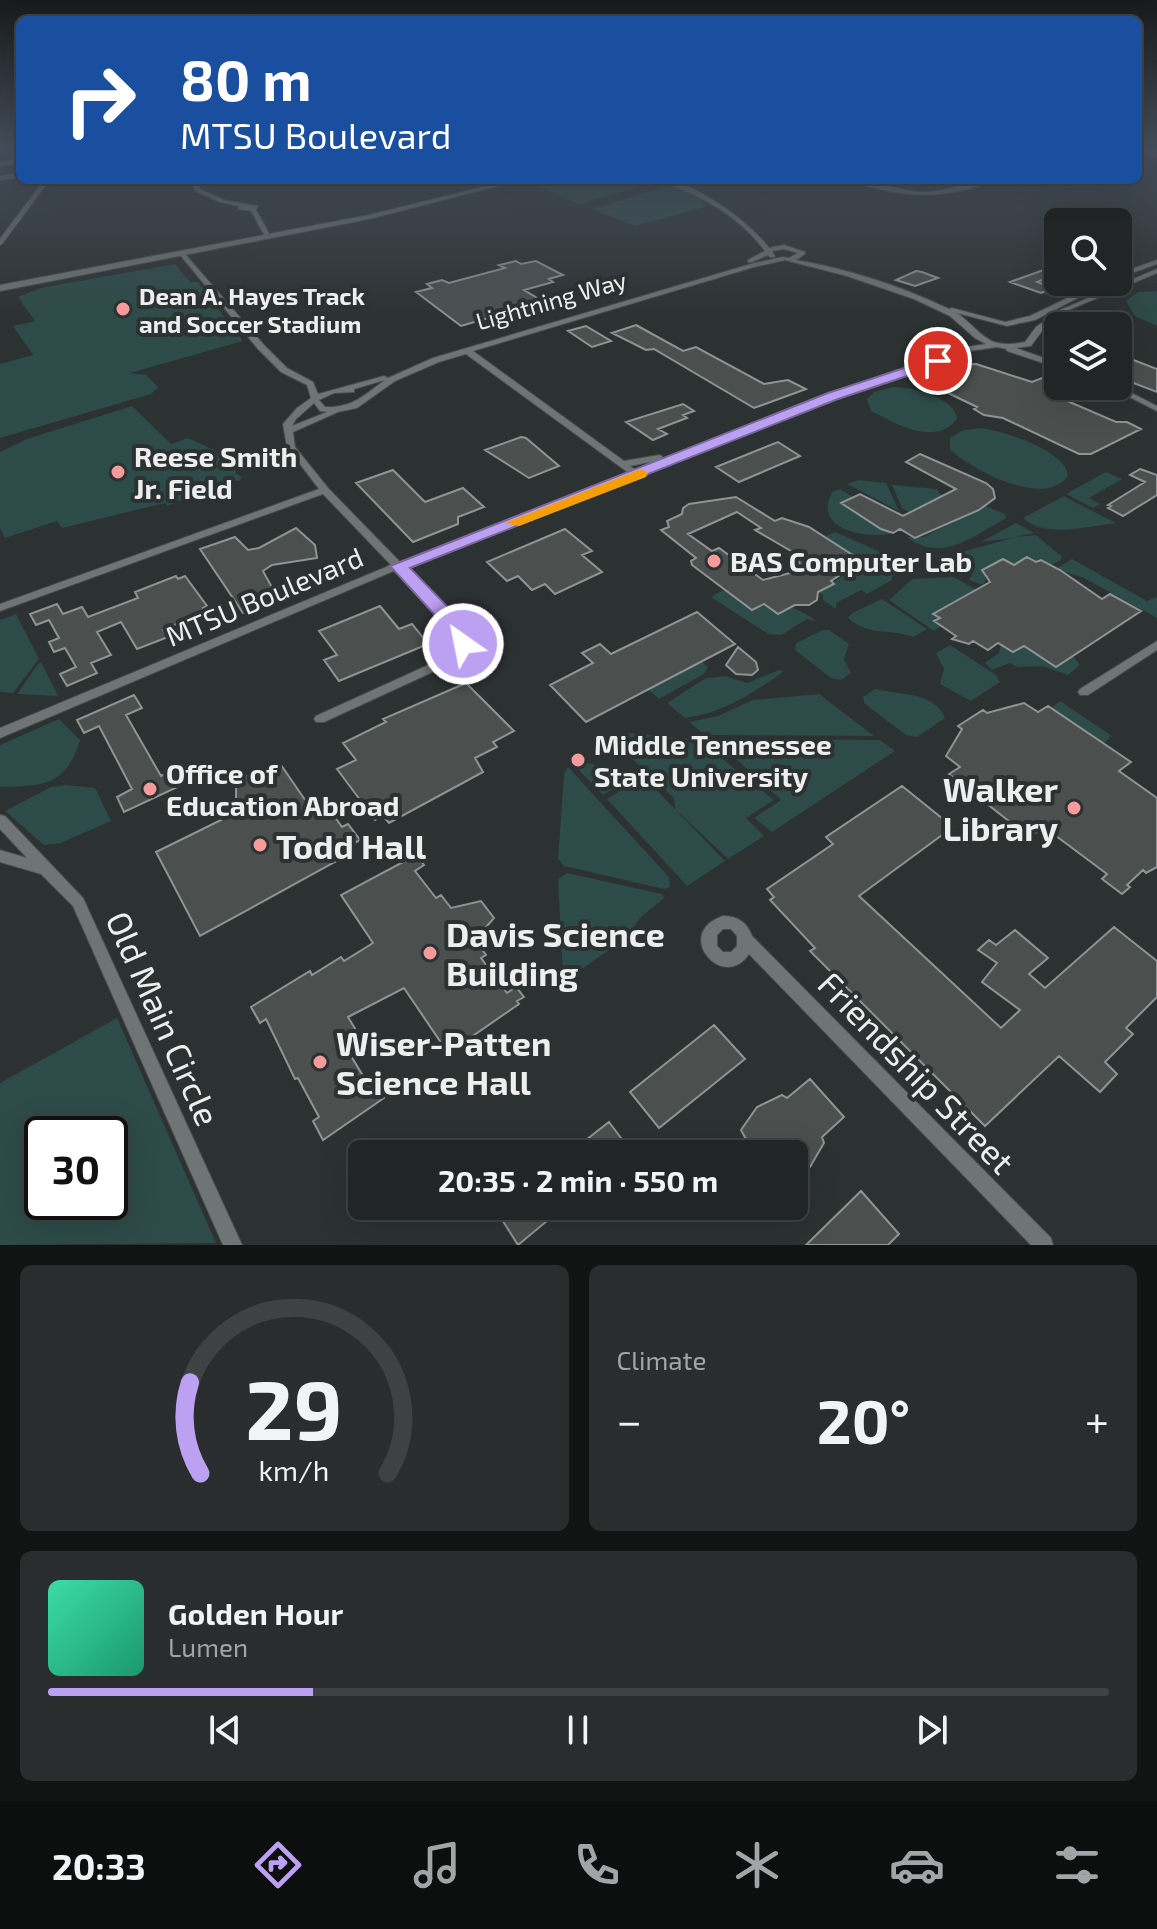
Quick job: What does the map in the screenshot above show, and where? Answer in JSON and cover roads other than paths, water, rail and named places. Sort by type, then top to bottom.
[{"type":"street","points":[[0,243],[27,206]]},
{"type":"street","points":[[254,206],[253,210],[268,237]]},
{"type":"street","points":[[0,288],[183,255],[404,206]]},
{"type":"street","points":[[719,206],[762,239],[769,251],[785,260],[834,269],[944,310],[974,332],[1001,346],[1044,361]]},
{"type":"street","points":[[729,206],[775,241],[803,253],[944,308],[1027,331],[1044,353]]},
{"type":"street","name":"Lightning Way","points":[[315,399],[343,389],[376,383],[434,356],[709,275],[769,251],[794,248]]},
{"type":"street","points":[[785,260],[802,257],[803,253]]},
{"type":"street","points":[[183,255],[252,338],[280,363],[318,383],[359,394],[359,401]]},
{"type":"street","name":"Lightning Way","points":[[290,430],[359,401],[408,371],[765,262],[785,260]]},
{"type":"street","points":[[1132,271],[1157,262]]},
{"type":"street","points":[[1032,340],[1062,311],[1157,271]]},
{"type":"street","points":[[625,464],[653,461],[855,381],[939,354],[974,332],[979,325],[1032,318],[1077,296]]},
{"type":"street","name":"MTSU Boulevard","points":[[0,733],[398,566],[893,374],[938,361],[962,350],[1018,347],[1032,340]]},
{"type":"street","points":[[467,351],[625,464],[631,478]]},
{"type":"street","points":[[280,363],[284,370],[310,384],[315,399],[323,409],[339,410]]},
{"type":"street","points":[[1132,396],[1157,409]]},
{"type":"street","points":[[315,399],[287,424],[291,447],[325,490],[464,635],[487,640],[491,646],[489,652],[481,657],[464,653],[320,719]]},
{"type":"street","points":[[0,608],[325,490]]},
{"type":"street","points":[[464,635],[464,653]]},
{"type":"street","points":[[1084,692],[1157,645]]},
{"type":"street","name":"Old Main Circle","points":[[0,820],[78,902],[233,1245]]},
{"type":"street","points":[[0,856],[46,869]]},
{"type":"street","name":"Friendship Street","points":[[747,941],[1044,1245]]},
{"type":"place","name":"Dean A. Hayes Track and Soccer Stadium","points":[[123,309]]},
{"type":"place","name":"Reese Smith Jr. Field","points":[[118,472]]},
{"type":"place","name":"BAS Computer Lab","points":[[714,561]]},
{"type":"place","name":"Middle Tennessee State University","points":[[578,760]]},
{"type":"place","name":"Office of Education Abroad","points":[[150,789]]},
{"type":"place","name":"Walker Library","points":[[1074,808]]},
{"type":"place","name":"Todd Hall","points":[[260,845]]},
{"type":"place","name":"Davis Science Building","points":[[430,953]]},
{"type":"place","name":"Wiser-Patten Science Hall","points":[[320,1062]]}]
